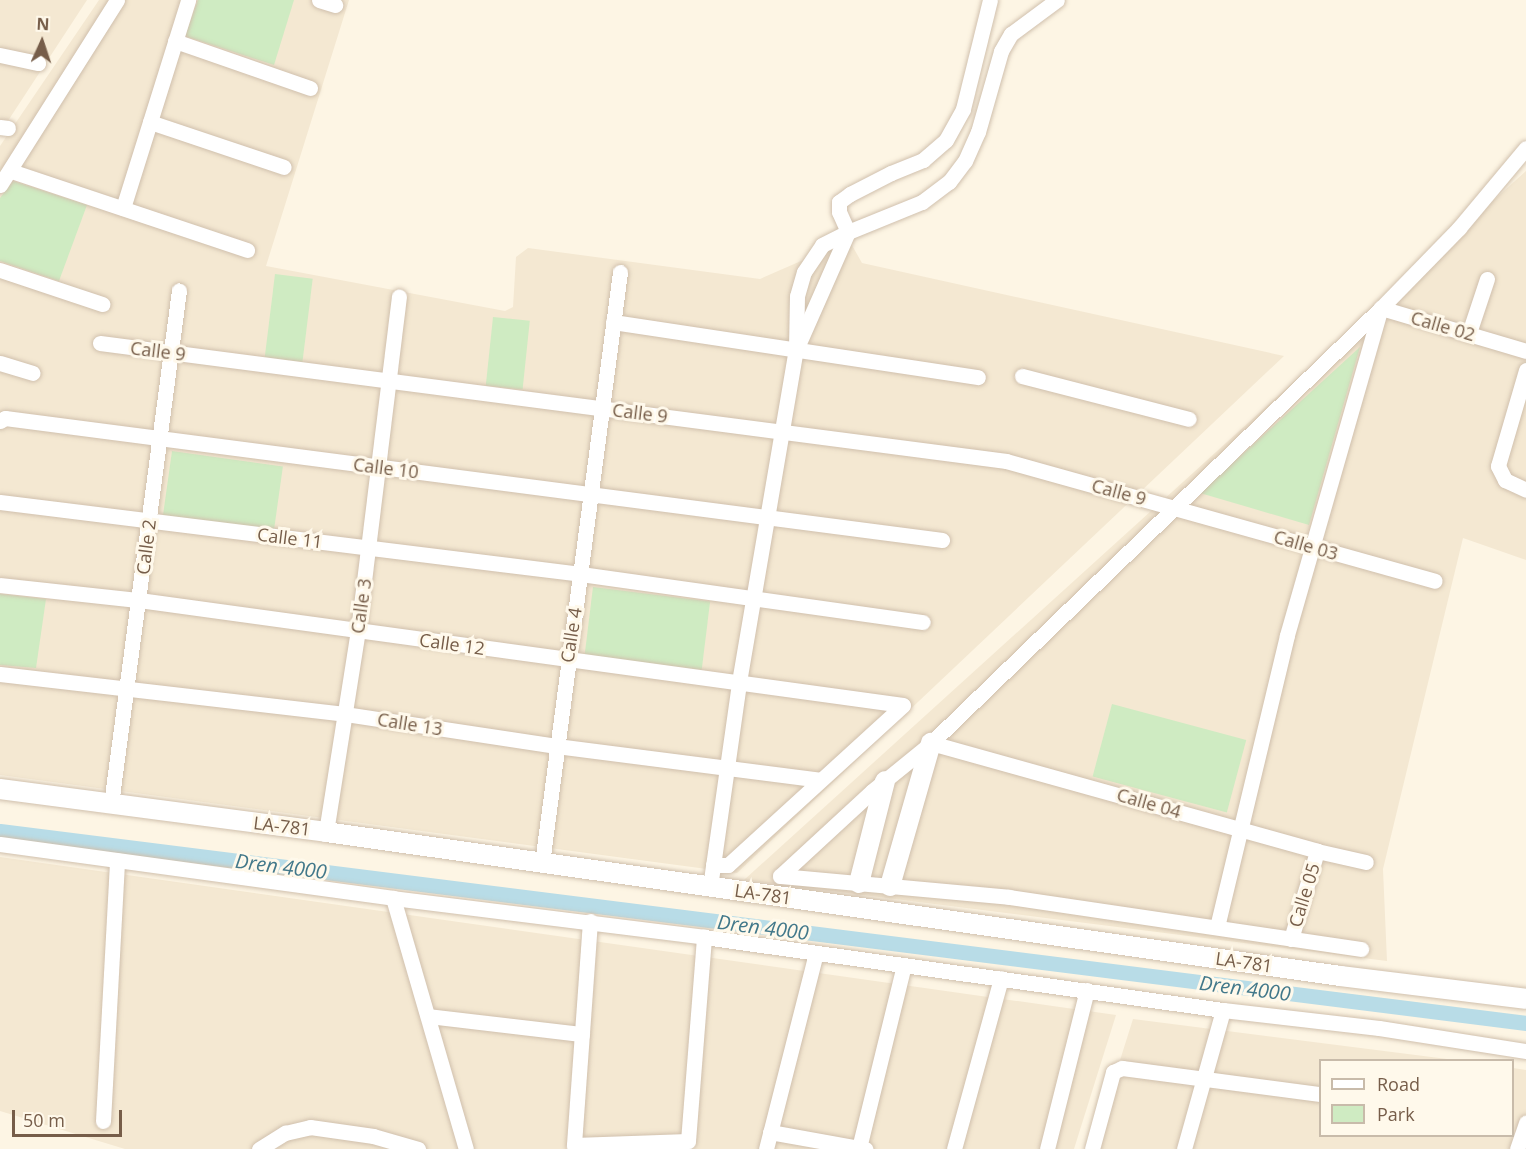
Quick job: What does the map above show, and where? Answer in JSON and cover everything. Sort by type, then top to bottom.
[{"type":"street","points":[[0,185],[11,171],[117,0]]},
{"type":"street","points":[[123,208],[188,0]]},
{"type":"street","points":[[319,0],[335,5]]},
{"type":"street","points":[[796,348],[848,232],[839,212],[839,202],[870,183],[923,160],[946,140],[963,109],[990,0]]},
{"type":"street","points":[[710,887],[739,682],[780,431],[796,348],[797,296],[804,272],[822,245],[922,202],[949,182],[964,161],[978,132],[1001,51],[1011,34],[1057,0]]},
{"type":"street","points":[[176,40],[310,88]]},
{"type":"street","points":[[0,56],[38,63]]},
{"type":"street","points":[[150,122],[284,167]]},
{"type":"street","points":[[1361,949],[1009,897],[780,876],[885,781],[931,743],[1381,308],[1459,228],[1526,148]]},
{"type":"street","points":[[11,171],[247,250]]},
{"type":"street","points":[[0,270],[102,304]]},
{"type":"street","name":"Calle 4","points":[[542,863],[620,272]]},
{"type":"street","points":[[1469,333],[1487,279]]},
{"type":"street","name":"Calle 2","points":[[111,804],[179,290]]},
{"type":"street","name":"Calle 3","points":[[326,832],[358,630],[399,297]]},
{"type":"street","points":[[1216,927],[1287,635],[1381,308]]},
{"type":"street","name":"Calle 02","points":[[1381,308],[1526,351]]},
{"type":"street","points":[[613,322],[978,376]]},
{"type":"street","name":"Calle 9","points":[[100,343],[1006,461],[1176,507]]},
{"type":"street","points":[[0,363],[33,374]]},
{"type":"street","points":[[1526,370],[1498,466],[1505,480],[1526,490]]},
{"type":"street","points":[[1022,376],[1189,419]]},
{"type":"street","name":"Calle 10","points":[[2,419],[942,540]]},
{"type":"street","name":"Calle 11","points":[[0,502],[581,574],[922,622]]},
{"type":"street","name":"Calle 03","points":[[1176,507],[1435,581]]},
{"type":"street","name":"Calle 12","points":[[0,585],[139,600],[903,705],[820,780]]},
{"type":"street","name":"Calle 13","points":[[0,674],[345,714],[556,746],[820,780]]},
{"type":"street","points":[[890,886],[931,743]]},
{"type":"street","name":"Calle 04","points":[[931,743],[1317,851],[1366,862]]},
{"type":"street","points":[[713,865],[728,866],[820,780]]},
{"type":"street","points":[[859,883],[885,781]]},
{"type":"street","name":"LA-781","points":[[0,789],[326,832],[1340,976],[1526,999]]},
{"type":"street","points":[[0,844],[393,898],[590,921],[1223,1010],[1379,1028],[1526,1051]]},
{"type":"street","name":"Calle 05","points":[[1291,939],[1317,851]]},
{"type":"street","points":[[103,1121],[117,860]]},
{"type":"street","points":[[393,898],[466,1149]]},
{"type":"street","points":[[590,921],[574,1145],[688,1141],[704,937]]},
{"type":"street","points":[[766,1149],[816,952]]},
{"type":"street","points":[[770,1132],[862,1148],[904,965]]},
{"type":"street","points":[[954,1149],[1001,978]]},
{"type":"street","points":[[1047,1149],[1087,990]]},
{"type":"street","points":[[1185,1149],[1223,1010]]},
{"type":"street","points":[[428,1016],[582,1034]]},
{"type":"street","points":[[1092,1149],[1113,1072],[1122,1068],[1319,1094]]},
{"type":"street","points":[[1517,1149],[1526,1121]]},
{"type":"street","points":[[259,1149],[285,1133],[310,1127],[374,1136],[418,1149]]},
{"type":"shaded area","points":[[0,0],[87,0],[2,130],[0,130]]},
{"type":"shaded area","points":[[99,0],[349,0],[266,266],[505,311],[513,307],[516,257],[528,248],[760,279],[849,240],[862,263],[1284,356],[737,873],[0,775],[0,146]]},
{"type":"shaded area","points":[[1526,171],[1526,560],[1463,538],[1383,869],[1387,961],[744,880]]},
{"type":"shaded area","points":[[0,857],[1116,1015],[1074,1149],[125,1149],[0,1111]]},
{"type":"shaded area","points":[[1133,1019],[1447,1059],[1319,1059],[1319,1137],[1514,1137],[1514,1068],[1526,1070],[1526,1149],[1092,1149]]},
{"type":"green space","points":[[198,0],[294,0],[274,65],[185,36]]},
{"type":"green space","points":[[13,181],[87,205],[59,281],[0,261],[0,198]]},
{"type":"green space","points":[[275,274],[313,279],[302,362],[265,357]]},
{"type":"green space","points":[[493,317],[530,321],[523,389],[486,386]]},
{"type":"green space","points":[[1360,347],[1309,525],[1200,493]]},
{"type":"green space","points":[[172,451],[283,467],[274,531],[163,515]]},
{"type":"green space","points":[[593,587],[710,601],[702,670],[585,655]]},
{"type":"green space","points":[[0,594],[46,599],[36,668],[0,665]]},
{"type":"green space","points":[[1112,704],[1246,740],[1227,812],[1093,776]]},
{"type":"waterway","name":"Dren 4000","points":[[0,831],[1526,1023]]}]
